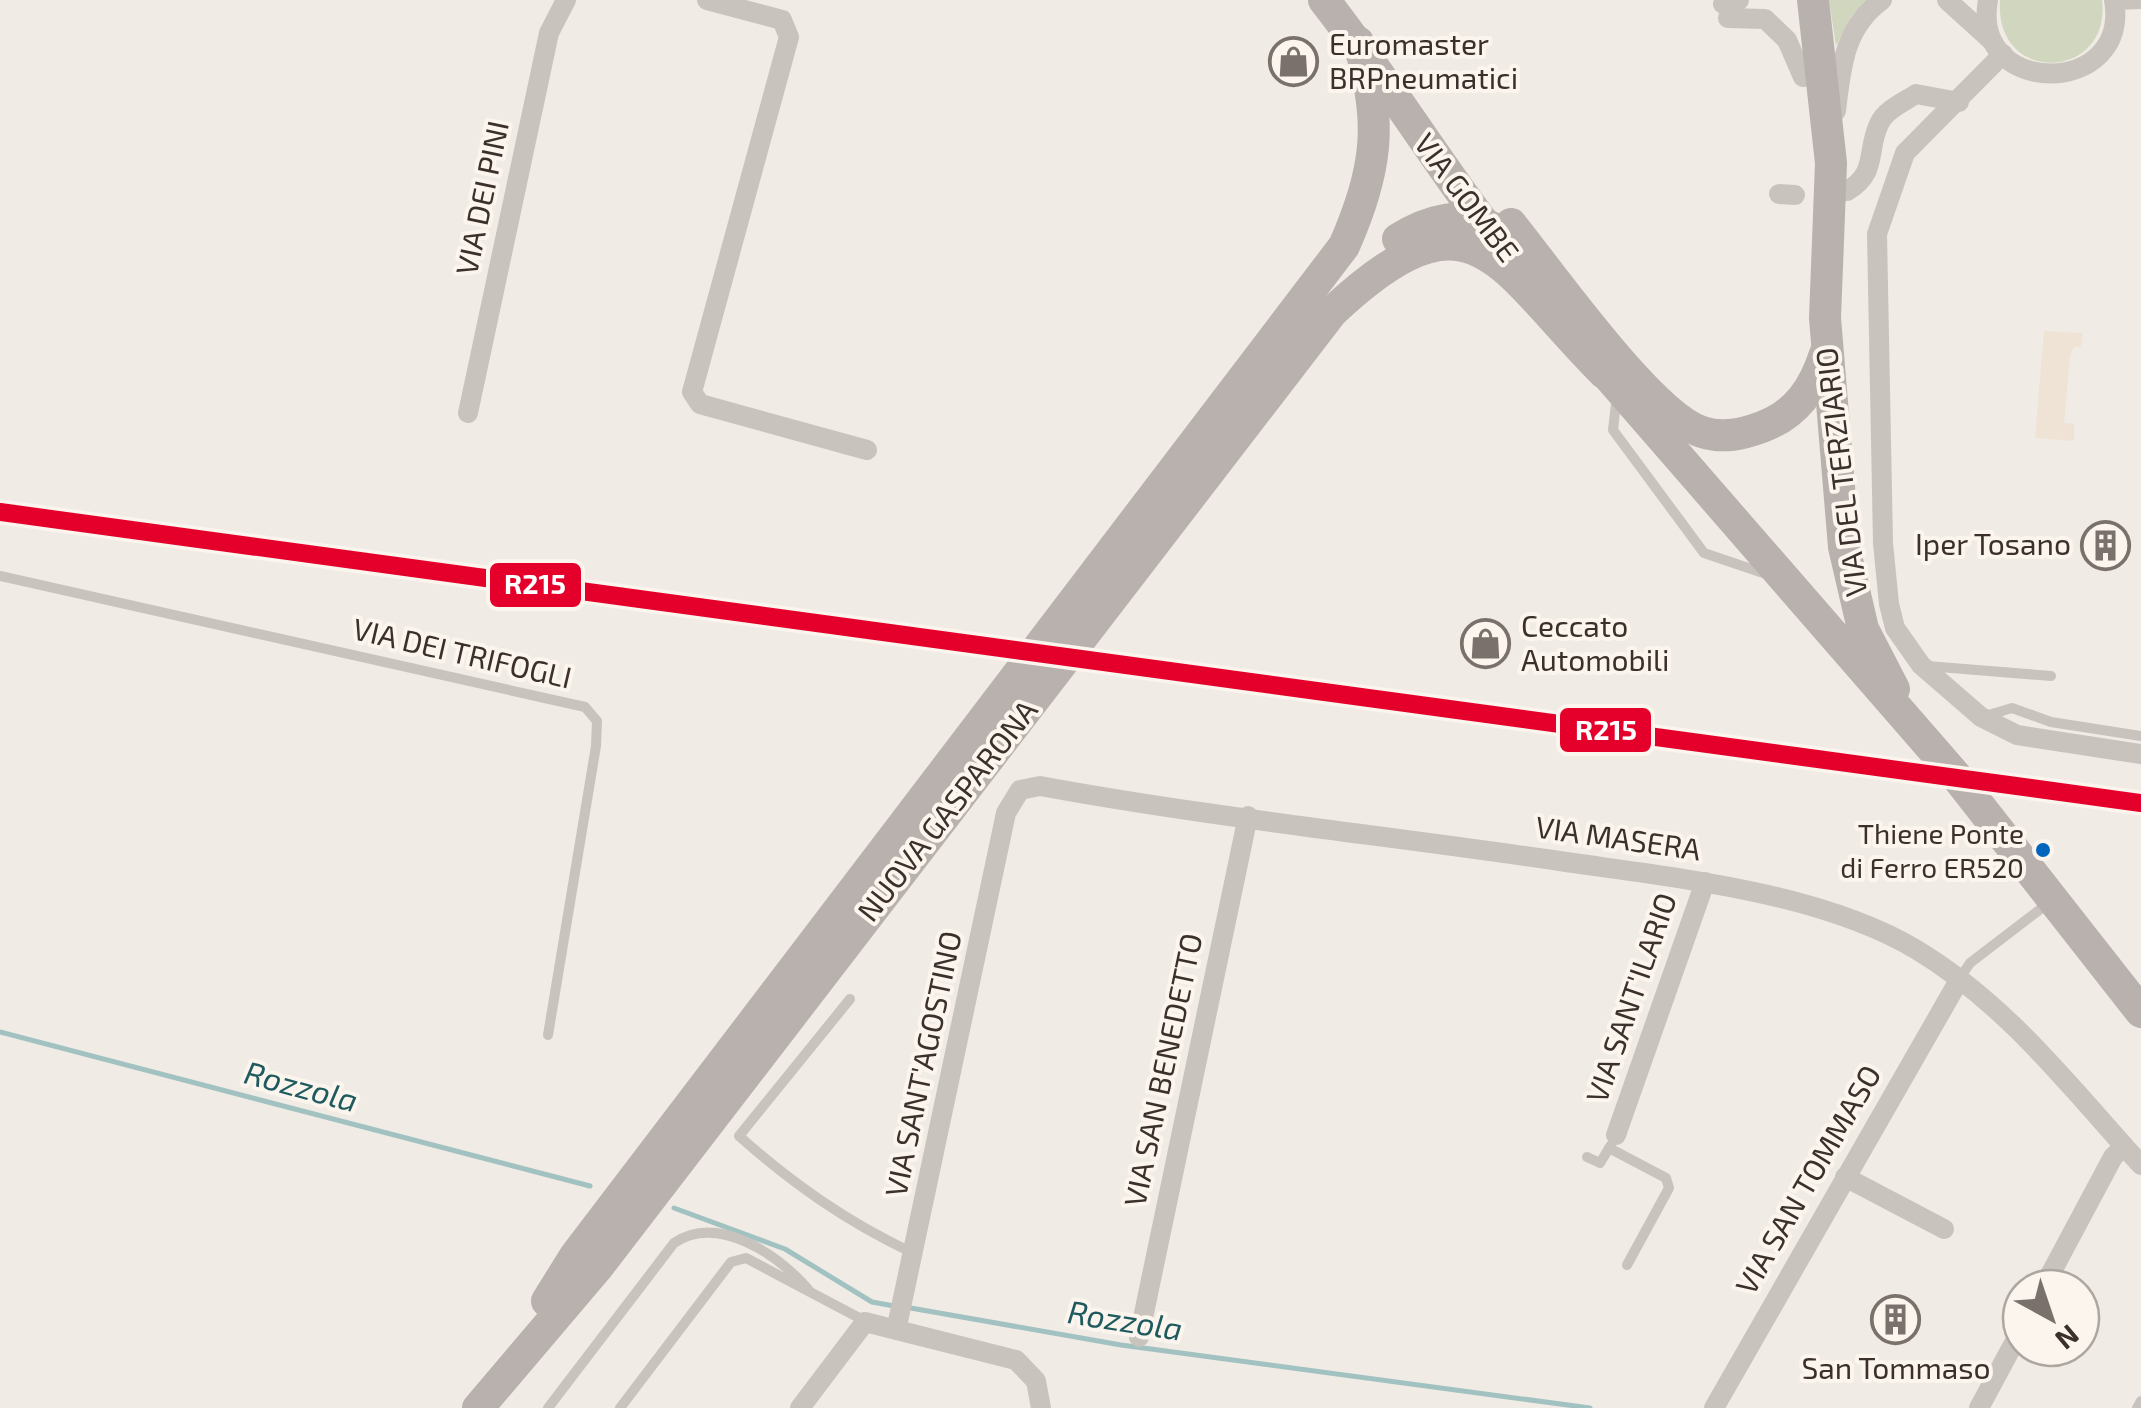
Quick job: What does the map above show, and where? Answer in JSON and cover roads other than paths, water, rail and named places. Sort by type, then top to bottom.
[{"type":"main road","name":"VIA DEL TERZIARIO","points":[[1800,0],[1811,208],[1824,257]]},
{"type":"main road","name":"VIA DEL TERZIARIO","points":[[1813,0],[1831,162],[1824,257],[1826,350],[1849,582],[1863,630],[1918,732]]},
{"type":"main road","name":"VIA GOMBE","points":[[1334,4],[1403,113],[1480,221],[1610,381],[1950,769],[2115,969],[2141,1012]]},
{"type":"main road","name":"NUOVA GASPARONA","points":[[485,1399],[575,1256],[1344,246],[1359,212],[1376,123],[1376,99],[1365,51]]},
{"type":"main road","points":[[1365,51],[1650,392],[1690,426],[1728,436],[1789,413]]},
{"type":"main road","points":[[1332,312],[1368,263],[1402,236],[1436,221],[1480,221],[1547,269]]},
{"type":"main road","name":"NUOVA GASPARONA","points":[[485,1399],[597,1268],[1332,312],[1376,271],[1406,253],[1432,244],[1472,247],[1506,269],[1610,381]]},
{"type":"main road","points":[[1663,442],[1686,453],[1718,456],[1768,431],[1789,413],[1816,379],[1826,350]]},
{"type":"street","name":"VIA DEI PINI","points":[[468,412],[549,33],[566,0]]},
{"type":"street","points":[[708,0],[782,20],[789,37],[692,392],[700,404],[867,450]]},
{"type":"street","name":"VIA DEL TERZIARIO","points":[[1831,162],[1843,56],[1856,26],[1882,0]]},
{"type":"street","points":[[1947,0],[1998,48],[2040,75],[2074,71],[2102,50],[2111,34],[2114,3]]},
{"type":"street","points":[[1988,0],[1988,25],[1998,48]]},
{"type":"street","points":[[1730,7],[1765,19],[1796,54],[1803,78]]},
{"type":"street","points":[[1998,48],[1959,102],[1905,153],[1878,234],[1883,543],[1889,604],[1896,628],[1921,665],[1981,717],[2017,735],[2141,754]]},
{"type":"street","points":[[1847,192],[1868,173],[1879,122],[1891,110],[1916,94],[1959,102]]},
{"type":"street","name":"VIA MASERA","points":[[1006,813],[1020,790],[1040,786],[1705,882],[1773,897],[1917,950],[2052,1060],[2141,1165]]},
{"type":"street","name":"VIA SANT'AGOSTINO","points":[[900,1312],[1006,813]]},
{"type":"street","name":"VIA SAN BENEDETTO","points":[[1139,1337],[1248,816]]},
{"type":"street","name":"VIA SANT'ILARIO","points":[[1613,1141],[1705,882]]},
{"type":"street","name":"VIA SAN TOMMASO","points":[[1714,1408],[1958,982]]},
{"type":"street","points":[[2054,1268],[2113,1157],[2124,1146]]},
{"type":"street","points":[[1844,1177],[1944,1229]]},
{"type":"street","points":[[800,1408],[865,1322],[900,1312],[1016,1360],[1036,1381],[1041,1408]]},
{"type":"street","points":[[1980,1408],[2001,1368]]},
{"type":"lane","points":[[2114,3],[2141,4]]},
{"type":"lane","name":"VIA GOMBE","points":[[1610,381],[1613,430],[1704,552],[1781,579]]},
{"type":"lane","name":"VIA DEI TRIFOGLI","points":[[0,576],[584,707],[597,721],[596,746],[548,1036]]},
{"type":"lane","points":[[1921,665],[2050,676]]},
{"type":"lane","points":[[1981,717],[2012,708],[2051,722],[2141,736]]},
{"type":"lane","points":[[1958,982],[1970,963],[2056,897]]},
{"type":"lane","points":[[850,999],[738,1136],[789,1180],[857,1227],[914,1254]]},
{"type":"lane","points":[[1587,1157],[1600,1163],[1613,1141],[1666,1178],[1669,1188],[1626,1265]]},
{"type":"lane","points":[[548,1408],[674,1243],[691,1231],[718,1232],[784,1262],[808,1289]]},
{"type":"lane","points":[[620,1408],[732,1262],[746,1258],[865,1322]]},
{"type":"lane","points":[[2137,1408],[2141,1401]]},
{"type":"waterway","name":"Rozzola","points":[[0,1032],[590,1186]]},
{"type":"waterway","name":"Rozzola","points":[[674,1208],[785,1249],[872,1302],[894,1306]]},
{"type":"waterway","name":"Rozzola","points":[[905,1307],[1121,1345],[1590,1408]]},
{"type":"place","name":"Euromaster BRPneumatici","points":[[1294,62]]},
{"type":"place","name":"Iper Tosano","points":[[2106,545]]},
{"type":"place","name":"Ceccato Automobili","points":[[1486,644]]},
{"type":"place","name":"Thiene Ponte di Ferro ER520","points":[[2043,850]]},
{"type":"place","name":"San Tommaso","points":[[1896,1320]]}]
